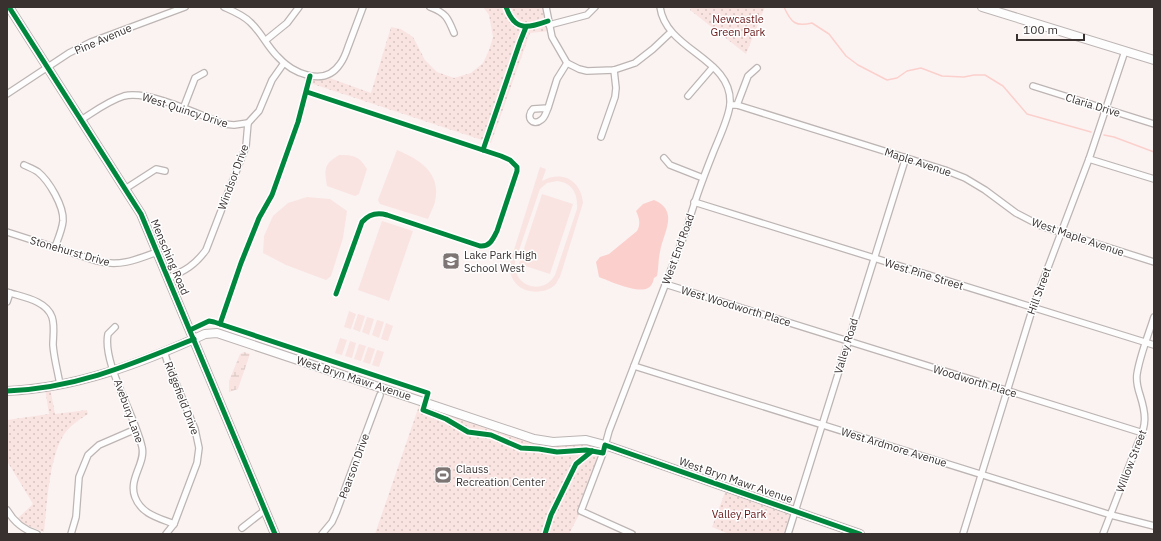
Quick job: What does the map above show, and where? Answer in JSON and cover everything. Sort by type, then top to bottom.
[{"type":"street","name":"Mensching Road","points":[[9,7],[141,214],[275,534]]},
{"type":"street","name":"Pine Avenue","points":[[7,94],[69,53],[91,42],[185,7]]},
{"type":"street","points":[[224,7],[243,16],[250,22],[266,40],[275,55],[284,63],[294,70],[317,77],[332,72],[342,61],[363,7]]},
{"type":"street","points":[[266,40],[287,23],[298,7]]},
{"type":"street","points":[[430,7],[441,12],[449,19],[454,33]]},
{"type":"street","points":[[546,7],[552,38],[567,63],[587,71],[614,70],[635,63],[653,50],[671,32]]},
{"type":"street","points":[[549,25],[587,15],[595,7]]},
{"type":"street","name":"West End Road","points":[[632,534],[581,511],[609,431],[687,228],[694,202],[730,105],[729,94],[725,81],[720,73],[671,32],[664,21],[660,7]]},
{"type":"street","points":[[982,7],[1154,60]]},
{"type":"street","name":"Hill Street","points":[[963,534],[1006,390],[1033,307],[1107,109],[1125,51]]},
{"type":"street","points":[[248,123],[259,111],[272,80],[284,63]]},
{"type":"street","points":[[548,108],[557,79],[567,63]]},
{"type":"street","points":[[688,96],[713,67]]},
{"type":"street","points":[[730,105],[736,105],[748,76],[756,68]]},
{"type":"street","points":[[601,137],[615,97],[616,84],[614,70]]},
{"type":"street","points":[[183,109],[195,78],[204,73]]},
{"type":"street","name":"Claria Drive","points":[[1033,86],[1154,124]]},
{"type":"street","name":"West Quincy Drive","points":[[81,120],[110,102],[126,96],[135,95],[151,97],[224,124],[234,125],[248,123]]},
{"type":"street","name":"Maple Avenue","points":[[736,105],[946,170],[965,178],[1006,205]]},
{"type":"street","name":"Windsor Drive","points":[[168,278],[185,271],[206,250],[246,146],[248,123]]},
{"type":"street","name":"Valley Road","points":[[788,534],[906,157]]},
{"type":"street","points":[[664,158],[670,166],[703,178]]},
{"type":"street","points":[[1089,159],[1154,179]]},
{"type":"street","points":[[24,165],[37,172],[42,177],[60,203],[63,214],[63,222],[55,247]]},
{"type":"street","points":[[125,189],[156,169],[166,171]]},
{"type":"street","name":"West Pine Street","points":[[694,202],[1154,345]]},
{"type":"street","name":"West Maple Avenue","points":[[1006,205],[1035,223],[1061,233],[1154,262]]},
{"type":"street","name":"Stonehurst Drive","points":[[7,232],[109,264],[128,263],[157,252]]},
{"type":"street","name":"West Woodworth Place","points":[[665,284],[806,328]]},
{"type":"street","points":[[7,302],[9,293],[39,303],[52,316],[54,353],[60,385]]},
{"type":"street","name":"Willow Street","points":[[1103,534],[1143,433],[1145,414],[1138,387],[1137,375],[1141,355],[1154,318]]},
{"type":"street","name":"Avebury Lane","points":[[115,327],[108,334],[106,342],[108,354],[143,448],[134,480],[135,497],[142,508],[149,514],[174,524]]},
{"type":"street","name":"Woodworth Place","points":[[806,328],[1143,433]]},
{"type":"street","name":"West Bryn Mawr Avenue","points":[[7,391],[60,385],[99,376],[205,334],[217,333],[534,439],[553,442],[586,440],[605,445],[860,534]]},
{"type":"street","name":"Ridgefield Drive","points":[[164,351],[195,429],[199,448],[197,462],[174,524],[166,534]]},
{"type":"street","name":"West Ardmore Avenue","points":[[634,366],[1154,526]]},
{"type":"street","name":"Pearson Drive","points":[[322,534],[332,522],[336,513],[380,395]]},
{"type":"street","points":[[71,534],[76,516],[79,477],[88,455],[99,445],[136,429]]},
{"type":"street","points":[[7,510],[18,524],[37,534]]},
{"type":"street","points":[[242,528],[265,510]]},
{"type":"green space","points":[[483,7],[546,7],[550,31],[530,33],[491,143],[304,81],[306,75],[324,76],[371,93],[391,27],[401,29],[413,37],[425,60],[437,72],[454,78],[471,73],[483,63],[493,37],[489,15]]},
{"type":"green space","name":"Newcastle Green Park","points":[[691,7],[765,7],[746,54],[690,10]]},
{"type":"green space","points":[[397,150],[421,163],[432,175],[436,192],[435,202],[428,219],[380,204],[378,200]]},
{"type":"green space","points":[[339,155],[356,157],[367,169],[359,194],[355,196],[327,186],[326,168],[330,161]]},
{"type":"green space","points":[[540,167],[546,169],[542,181],[557,177],[569,179],[579,188],[583,203],[560,277],[556,284],[539,292],[522,289],[511,276],[509,266]],"holes":[[[557,181],[567,184],[573,190],[577,199],[577,209],[555,275],[550,281],[543,285],[537,287],[530,286],[519,278],[516,271],[515,262],[540,189],[547,183]]]},
{"type":"green space","points":[[542,194],[573,204],[550,274],[519,264]]},
{"type":"green space","points":[[307,197],[330,199],[347,211],[343,238],[331,276],[326,280],[286,265],[263,253],[264,236],[273,216],[288,203]]},
{"type":"green space","points":[[382,221],[413,231],[389,301],[358,290]]},
{"type":"green space","points":[[349,311],[356,314],[351,329],[344,327]]},
{"type":"green space","points":[[358,314],[365,316],[360,332],[353,329]]},
{"type":"green space","points":[[367,317],[374,319],[369,335],[362,332]]},
{"type":"green space","points":[[377,320],[384,322],[379,338],[372,335]]},
{"type":"green space","points":[[386,323],[393,326],[388,341],[381,339]]},
{"type":"green space","points":[[340,338],[347,340],[342,355],[335,353]]},
{"type":"green space","points":[[350,341],[356,343],[352,358],[345,356]]},
{"type":"green space","points":[[359,344],[366,346],[361,361],[354,359]]},
{"type":"green space","points":[[368,347],[375,349],[370,364],[363,362]]},
{"type":"green space","points":[[377,350],[384,352],[379,367],[372,365]]},
{"type":"green space","points":[[244,352],[250,354],[238,389],[229,392],[229,381],[240,354]]},
{"type":"green space","points":[[50,387],[55,414],[87,410],[88,414],[68,429],[58,446],[49,482],[44,532],[26,525],[18,518],[33,504],[7,461],[7,420],[49,414],[45,388]]},
{"type":"green space","points":[[421,400],[534,439],[574,440],[600,449],[581,511],[569,534],[375,534]]},
{"type":"green space","name":"Valley Park","points":[[727,487],[796,511],[788,534],[729,534],[712,527]]},
{"type":"shaded area","points":[[654,200],[662,205],[666,210],[668,223],[659,255],[657,276],[654,278],[651,285],[648,288],[643,289],[631,288],[599,277],[596,262],[600,257],[609,254],[637,231],[639,221],[636,211],[643,204]]},
{"type":"waterway","points":[[784,7],[792,20],[798,24],[812,23],[829,34],[846,56],[858,65],[887,80],[897,78],[907,71],[921,68],[942,76],[964,77],[985,75],[1003,86],[1027,114],[1091,132]]},
{"type":"waterway","points":[[1104,135],[1114,137],[1154,152]]},
{"type":"cycle path","points":[[9,7],[141,214],[275,534]]},
{"type":"cycle path","points":[[506,7],[514,21],[523,26],[548,21]]},
{"type":"cycle path","points":[[483,150],[526,27]]},
{"type":"cycle path","points":[[220,324],[241,263],[259,218],[272,195],[298,122],[310,76]]},
{"type":"cycle path","points":[[307,92],[501,156],[510,160],[517,167],[497,231],[489,244],[480,246],[387,215],[373,214],[362,222],[336,294]]},
{"type":"cycle path","points":[[190,330],[209,321],[214,322],[428,393],[423,410],[446,419],[468,432],[491,435],[521,448],[557,452],[586,450],[603,453],[605,445],[860,534]]},
{"type":"cycle path","points":[[7,391],[57,385],[103,374],[148,358],[194,339]]},
{"type":"cycle path","points":[[545,534],[551,515],[576,464],[592,451]]},
{"type":"place","name":"Lake Park High School West","points":[[451,261]]},
{"type":"place","name":"Clauss Recreation Center","points":[[443,475]]}]
